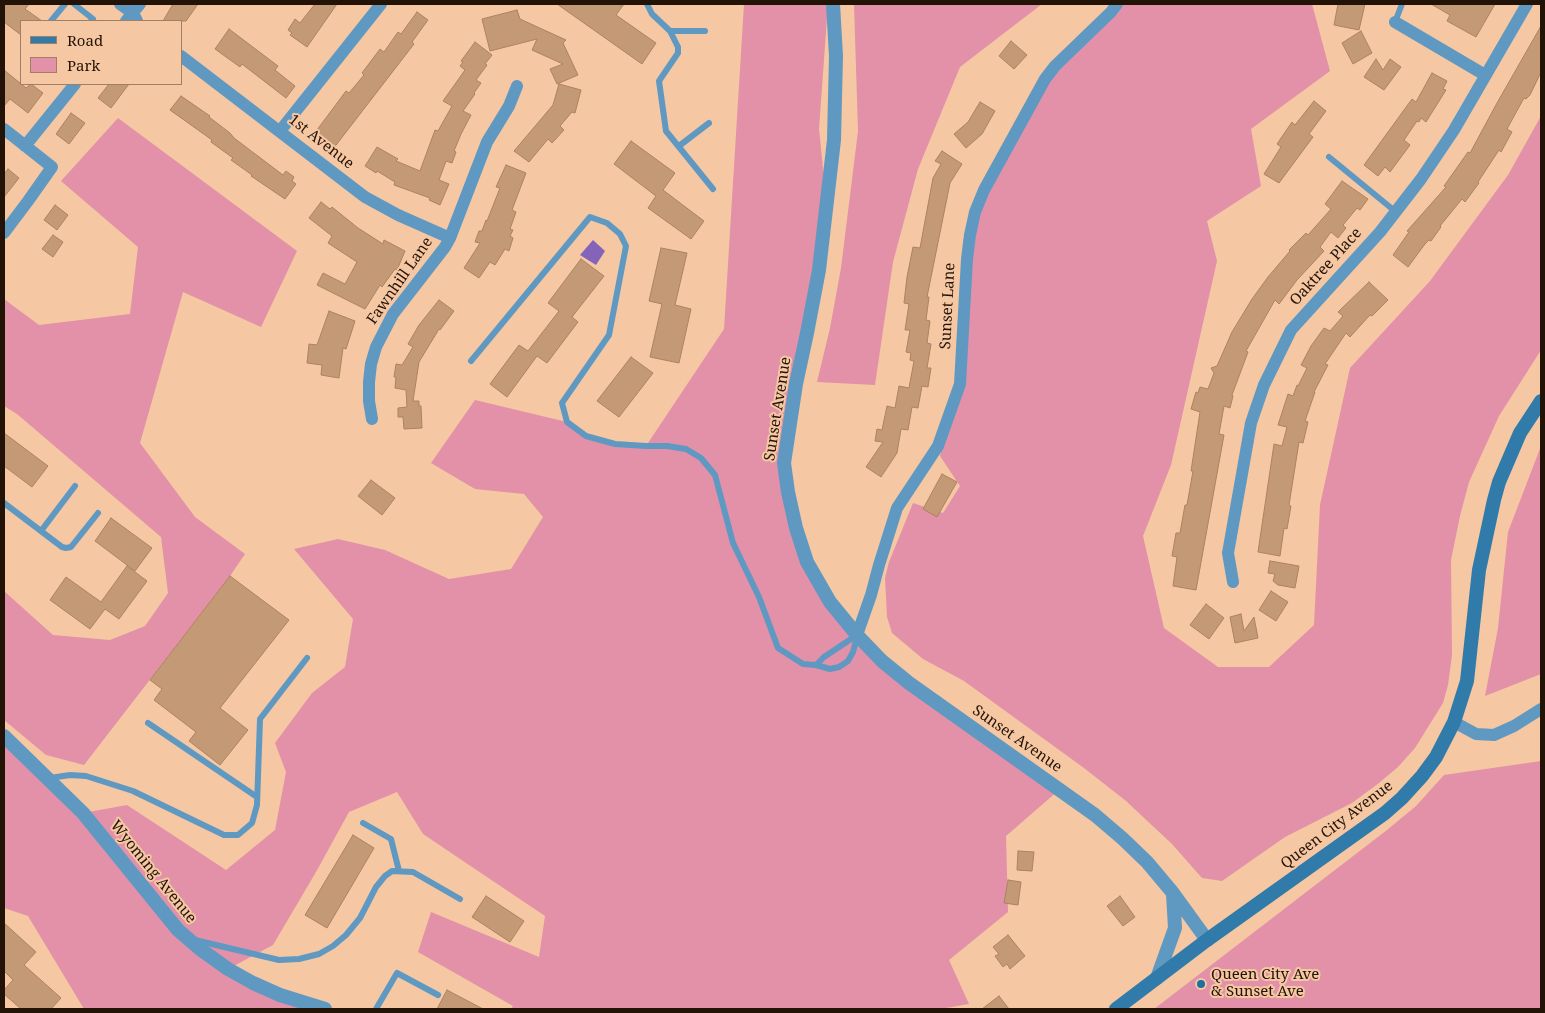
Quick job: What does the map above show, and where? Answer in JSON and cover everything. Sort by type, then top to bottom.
[{"type":"main road","name":"Queen City Avenue","points":[[1116,1009],[1207,940],[1385,813],[1402,798],[1436,757],[1459,710],[1469,670],[1479,570],[1499,482],[1520,433],[1541,401]]},
{"type":"street","points":[[120,4],[134,15]]},
{"type":"street","points":[[280,131],[381,4]]},
{"type":"street","name":"Sunset Avenue","points":[[833,4],[836,56],[833,149],[818,270],[796,384],[784,462],[796,528],[807,562],[830,602],[857,636],[882,661],[909,683],[1095,815],[1147,862],[1207,940]]},
{"type":"street","name":"Sunset Lane","points":[[857,636],[872,595],[879,565],[897,508],[938,446],[960,384],[967,259],[970,236],[984,190],[1045,79],[1055,66],[1117,4]]},
{"type":"street","name":"Oaktree Place","points":[[1233,582],[1228,553],[1251,423],[1264,385],[1291,330],[1380,232],[1421,179],[1443,146],[1527,4]]},
{"type":"street","points":[[1395,22],[1485,75]]},
{"type":"street","name":"1st Avenue","points":[[182,57],[365,197],[398,215],[450,238]]},
{"type":"street","points":[[25,146],[74,85]]},
{"type":"street","name":"Fawnhill Lane","points":[[372,418],[369,401],[369,382],[371,364],[376,347],[393,314],[450,238],[487,142],[509,106],[517,86]]},
{"type":"street","points":[[4,129],[52,167],[4,233]]},
{"type":"street","points":[[1454,722],[1476,734],[1494,735],[1514,726],[1541,709]]},
{"type":"street","name":"Wyoming Avenue","points":[[4,736],[83,813],[186,938],[228,969],[253,983],[280,995],[325,1009]]},
{"type":"street","points":[[1157,978],[1175,928],[1173,894]]},
{"type":"lane","points":[[52,20],[65,4]]},
{"type":"lane","points":[[74,4],[92,20]]},
{"type":"lane","points":[[646,4],[652,14],[670,31],[678,47],[678,53],[659,81],[666,131],[713,189]]},
{"type":"lane","points":[[1395,22],[1402,4]]},
{"type":"lane","points":[[670,31],[705,31]]},
{"type":"lane","points":[[679,146],[709,123]]},
{"type":"lane","points":[[1329,157],[1396,212]]},
{"type":"lane","points":[[471,362],[590,217],[607,223],[620,234],[626,246],[609,335],[562,403],[567,422],[586,436],[615,444],[667,446],[686,449],[701,458],[714,475],[733,543],[759,596],[778,648],[803,664],[830,669],[839,668],[848,661],[857,636]]},
{"type":"lane","points":[[41,531],[75,486]]},
{"type":"lane","points":[[4,503],[62,547],[69,548],[98,513]]},
{"type":"lane","points":[[816,665],[824,657],[857,636]]},
{"type":"lane","points":[[48,778],[70,775],[86,776],[133,791],[224,835],[238,835],[252,823],[257,805],[260,719],[307,658]]},
{"type":"lane","points":[[148,722],[257,797]]},
{"type":"lane","points":[[363,823],[391,839],[399,871]]},
{"type":"lane","points":[[186,938],[279,960],[299,959],[319,954],[333,946],[346,935],[360,918],[376,887],[392,871],[413,872],[460,899]]},
{"type":"lane","points":[[376,1009],[397,973],[438,995]]},
{"type":"green space","points":[[744,4],[828,4],[819,129],[827,207],[784,463],[807,562],[857,635],[1059,790],[1006,836],[1008,912],[949,960],[969,1004],[940,1009],[511,1009],[513,1006],[418,952],[431,912],[539,957],[545,916],[423,834],[397,792],[349,812],[273,945],[228,969],[325,1009],[84,1009],[28,916],[4,908],[4,736],[83,813],[127,805],[226,870],[275,830],[286,772],[275,743],[312,693],[345,667],[353,619],[294,549],[338,539],[385,550],[449,579],[511,569],[543,517],[524,494],[475,489],[431,463],[475,400],[567,422],[586,436],[615,444],[646,446],[724,329]]},
{"type":"green space","points":[[854,4],[1042,4],[960,67],[918,169],[893,262],[875,385],[817,382],[830,328],[841,268],[858,131]]},
{"type":"green space","points":[[1117,4],[1312,4],[1330,71],[1251,129],[1261,186],[1207,221],[1217,261],[1171,465],[1143,536],[1164,628],[1218,667],[1269,667],[1314,625],[1320,505],[1350,368],[1430,281],[1508,175],[1541,116],[1541,350],[1499,416],[1469,482],[1451,560],[1452,655],[1448,685],[1443,703],[1415,748],[1398,767],[1379,783],[1352,803],[1285,837],[1222,881],[1202,878],[1172,844],[1126,801],[1084,768],[964,681],[923,659],[892,633],[887,617],[885,578],[889,562],[913,503],[943,513],[960,486],[940,456],[947,423],[960,384],[975,212],[1045,79]]},
{"type":"green space","points":[[118,118],[297,251],[261,327],[183,292],[140,443],[195,517],[245,554],[84,765],[46,755],[4,720],[4,591],[53,635],[110,640],[145,626],[168,593],[161,537],[17,414],[4,406],[4,299],[39,325],[130,314],[138,247],[61,181]]},
{"type":"green space","points":[[1541,446],[1541,674],[1485,696],[1498,628],[1508,532]]},
{"type":"green space","points":[[1541,761],[1541,1009],[1154,1009],[1387,830],[1416,806],[1444,775]]},
{"type":"shaded area","points":[[593,240],[605,251],[596,265],[580,255]]},
{"type":"building","points":[[4,4],[29,4],[25,9],[41,20],[20,20],[20,34],[4,22]]},
{"type":"building","points":[[173,4],[198,4],[186,21],[164,20]]},
{"type":"building","points":[[315,4],[337,4],[307,47],[290,35],[292,33],[288,30],[295,19],[300,23]]},
{"type":"building","points":[[557,4],[624,4],[616,15],[656,43],[642,64]]},
{"type":"building","points":[[1338,4],[1365,4],[1359,30],[1334,25]]},
{"type":"building","points":[[1431,4],[1495,4],[1476,37],[1447,21],[1450,15]]},
{"type":"building","points":[[517,10],[520,19],[566,40],[563,43],[578,75],[557,84],[550,69],[563,64],[532,50],[537,39],[490,51],[482,19]]},
{"type":"building","points":[[417,12],[428,20],[412,42],[414,44],[333,149],[314,134],[346,91],[349,93],[364,75],[362,73],[380,49],[384,52],[398,32],[401,34]]},
{"type":"building","points":[[1541,26],[1541,72],[1530,95],[1526,99],[1524,98],[1507,129],[1512,132],[1501,152],[1499,150],[1465,202],[1462,199],[1440,226],[1431,241],[1429,240],[1425,244],[1408,267],[1393,255],[1409,232],[1407,231],[1446,187],[1444,186],[1468,152],[1470,153]]},
{"type":"building","points":[[229,29],[278,66],[275,70],[295,86],[286,98],[242,64],[240,67],[215,49]]},
{"type":"building","points":[[1361,31],[1372,53],[1353,64],[1342,43]]},
{"type":"building","points":[[1011,41],[1027,55],[1014,69],[999,56]]},
{"type":"building","points":[[475,42],[492,55],[476,80],[481,83],[463,111],[471,115],[454,151],[456,152],[452,163],[446,161],[439,180],[449,184],[440,205],[429,200],[430,198],[394,185],[395,182],[365,166],[377,147],[398,159],[396,161],[420,171],[435,130],[438,131],[452,106],[443,101],[465,70],[460,66],[463,62],[461,61]]},
{"type":"building","points":[[1376,59],[1383,70],[1390,59],[1401,67],[1384,90],[1364,77]]},
{"type":"building","points":[[4,70],[20,85],[26,88],[32,85],[43,93],[28,113],[10,99],[4,106]]},
{"type":"building","points":[[1432,73],[1447,81],[1443,89],[1446,90],[1426,122],[1421,118],[1419,122],[1417,121],[1404,140],[1410,145],[1390,172],[1385,167],[1378,176],[1364,165],[1412,99],[1416,102]]},
{"type":"building","points":[[559,84],[581,90],[575,113],[572,112],[560,126],[564,130],[552,143],[548,139],[529,162],[514,151],[553,105]]},
{"type":"building","points":[[108,85],[128,85],[111,108],[98,98]]},
{"type":"building","points":[[181,96],[210,116],[234,138],[283,175],[286,171],[294,177],[292,181],[296,184],[285,199],[251,176],[231,160],[233,158],[211,142],[212,140],[170,110]]},
{"type":"building","points":[[1314,101],[1326,111],[1309,134],[1313,137],[1279,183],[1264,174],[1281,147],[1277,144],[1292,122],[1295,125]]},
{"type":"building","points":[[980,102],[995,111],[982,134],[966,148],[954,134],[968,122]]},
{"type":"building","points":[[71,113],[85,123],[69,144],[56,134]]},
{"type":"building","points":[[631,141],[675,173],[663,190],[704,221],[691,239],[648,208],[656,196],[614,164]]},
{"type":"building","points":[[942,151],[962,164],[950,183],[927,297],[929,297],[926,320],[930,321],[927,343],[931,344],[927,368],[931,368],[928,387],[922,386],[918,408],[912,407],[908,430],[901,429],[897,453],[881,477],[866,467],[883,442],[875,441],[877,429],[882,430],[887,406],[895,408],[899,386],[909,388],[914,361],[910,360],[911,353],[906,352],[910,330],[905,330],[909,304],[904,303],[907,277],[913,247],[920,248],[933,178],[941,164],[935,161]]},
{"type":"building","points":[[506,165],[526,173],[512,210],[516,212],[510,229],[513,230],[510,236],[513,238],[509,251],[505,249],[495,265],[490,262],[479,278],[464,268],[480,243],[475,242],[479,231],[482,231],[487,221],[500,188],[496,187]]},
{"type":"building","points":[[8,169],[19,178],[4,197],[4,174]]},
{"type":"building","points":[[1342,181],[1368,199],[1360,210],[1357,208],[1343,225],[1346,228],[1338,238],[1331,232],[1320,247],[1324,251],[1297,280],[1279,304],[1275,300],[1246,351],[1248,352],[1232,395],[1230,408],[1224,406],[1219,434],[1224,435],[1196,590],[1173,586],[1177,557],[1172,556],[1176,533],[1180,533],[1185,505],[1187,505],[1200,412],[1191,409],[1196,392],[1198,393],[1200,387],[1208,389],[1214,373],[1211,368],[1217,366],[1232,332],[1252,299],[1289,250],[1306,233],[1308,235],[1331,209],[1325,204]]},
{"type":"building","points":[[321,202],[330,209],[332,207],[358,228],[383,244],[384,240],[405,251],[397,270],[395,269],[382,287],[380,285],[365,309],[317,285],[323,273],[345,284],[357,262],[328,243],[332,236],[309,218]]},
{"type":"building","points":[[55,205],[68,215],[57,230],[44,220]]},
{"type":"building","points":[[53,235],[63,242],[53,257],[42,249]]},
{"type":"building","points":[[661,248],[687,253],[675,305],[691,309],[679,363],[650,357],[662,304],[649,301]]},
{"type":"building","points":[[581,259],[604,276],[572,317],[578,322],[547,363],[537,356],[507,397],[490,384],[519,345],[528,351],[559,311],[548,303]]},
{"type":"building","points":[[1369,282],[1388,300],[1372,316],[1370,315],[1350,337],[1346,333],[1325,364],[1328,365],[1314,392],[1305,421],[1308,422],[1303,443],[1299,442],[1289,505],[1291,506],[1287,529],[1284,528],[1280,556],[1258,552],[1274,444],[1282,446],[1287,427],[1278,425],[1288,394],[1293,396],[1307,368],[1301,365],[1311,346],[1324,328],[1330,331],[1343,316],[1338,312]]},
{"type":"building","points":[[439,300],[454,311],[439,329],[419,362],[413,401],[419,401],[419,406],[421,406],[422,428],[404,429],[403,417],[398,417],[398,408],[407,407],[406,390],[395,388],[396,364],[402,365],[413,347],[408,344],[419,325]]},
{"type":"building","points":[[329,311],[355,321],[346,349],[343,348],[339,378],[321,375],[322,365],[307,363],[309,344],[317,345]]},
{"type":"building","points":[[631,357],[653,373],[619,417],[597,401]]},
{"type":"building","points":[[4,433],[48,466],[32,487],[4,466]]},
{"type":"building","points":[[942,474],[957,482],[937,517],[923,509]]},
{"type":"building","points":[[371,480],[395,498],[382,515],[358,496]]},
{"type":"building","points":[[111,518],[152,548],[135,571],[95,541]]},
{"type":"building","points":[[1270,561],[1299,566],[1295,588],[1278,585],[1273,581],[1275,574],[1268,573]]},
{"type":"building","points":[[127,566],[147,581],[119,619],[105,609],[90,629],[50,600],[66,577],[101,602]]},
{"type":"building","points":[[230,576],[289,620],[220,708],[248,730],[220,765],[189,741],[196,732],[154,700],[162,689],[150,680]]},
{"type":"building","points":[[1271,591],[1288,602],[1276,621],[1259,610]]},
{"type":"building","points":[[1206,604],[1224,618],[1209,639],[1190,625]]},
{"type":"building","points":[[1241,614],[1244,631],[1254,617],[1258,638],[1235,643],[1230,617]]},
{"type":"building","points":[[353,835],[374,848],[327,928],[305,915]]},
{"type":"building","points":[[1018,851],[1034,852],[1032,871],[1017,870]]},
{"type":"building","points":[[1008,880],[1021,882],[1018,905],[1004,903]]},
{"type":"building","points":[[486,896],[524,921],[510,942],[472,917]]},
{"type":"building","points":[[1120,896],[1135,917],[1123,926],[1107,906]]},
{"type":"building","points":[[4,923],[36,952],[24,965],[61,998],[51,1009],[21,1009],[4,994],[4,990],[13,980],[4,971]]},
{"type":"building","points":[[1008,935],[1025,956],[1010,969],[1007,964],[1003,967],[995,956],[999,954],[993,947]]},
{"type":"building","points":[[447,990],[483,1009],[437,1009]]},
{"type":"building","points":[[999,996],[1009,1009],[982,1009]]},
{"type":"place","name":"Queen City Ave & Sunset Ave","points":[[1201,984]]}]
